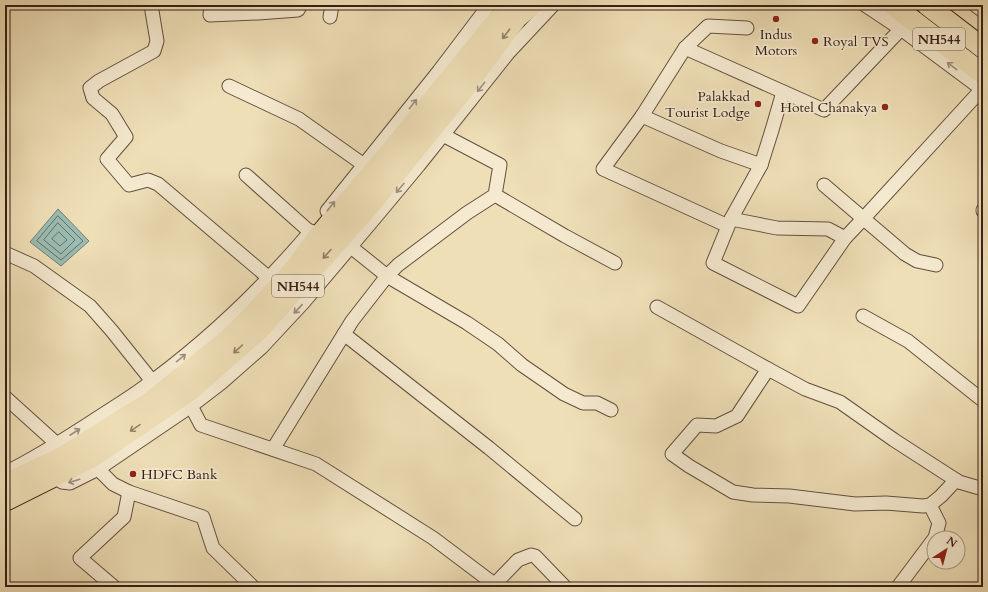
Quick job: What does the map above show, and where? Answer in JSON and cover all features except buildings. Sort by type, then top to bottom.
[{"type":"highway","name":"NH544","points":[[5,484],[62,457],[150,402],[227,340],[296,267],[316,240],[511,5]]},
{"type":"highway","name":"NH544","points":[[5,501],[91,458],[191,390],[260,329],[372,203],[462,92],[517,18],[532,5]]},
{"type":"highway","name":"NH544","points":[[894,5],[983,84]]},
{"type":"highway","name":"NH544","points":[[927,5],[983,48]]},
{"type":"street","points":[[151,5],[157,41],[154,51],[99,81],[90,88],[93,98],[112,114],[126,137],[107,159],[128,185],[148,180],[158,184],[269,278]]},
{"type":"street","points":[[210,5],[210,14],[259,9],[298,10],[301,5]]},
{"type":"street","points":[[55,477],[62,482],[70,483],[98,469],[191,406],[221,383],[262,347],[303,303],[351,247],[444,135],[509,52],[553,5]]},
{"type":"street","points":[[783,92],[760,165],[730,222],[713,263],[798,306],[845,238],[983,84],[865,5]]},
{"type":"street","points":[[975,5],[983,11]]},
{"type":"street","points":[[5,473],[57,444],[152,381],[216,329],[248,300],[310,232],[439,71],[485,6]]},
{"type":"street","points":[[747,28],[708,26],[685,48],[642,116],[603,169],[730,222],[776,228],[828,229],[845,238]]},
{"type":"street","points":[[685,48],[824,110],[900,29]]},
{"type":"street","points":[[229,86],[299,120],[364,165]]},
{"type":"street","points":[[642,116],[721,152],[760,165]]},
{"type":"street","points":[[444,135],[500,165],[496,195]]},
{"type":"street","points":[[246,175],[310,232]]},
{"type":"street","points":[[824,185],[905,254],[917,261],[936,266]]},
{"type":"street","points":[[496,195],[565,236],[615,263]]},
{"type":"street","points":[[273,449],[352,321],[387,276],[398,264],[410,255],[467,213],[496,195]]},
{"type":"street","points":[[351,247],[387,276],[467,323],[498,344],[522,366],[564,394],[583,403],[597,403],[611,410]]},
{"type":"street","points":[[5,253],[34,266],[90,306],[152,381]]},
{"type":"street","points":[[657,307],[768,370],[805,389],[840,402],[894,440],[959,482],[983,489]]},
{"type":"street","points":[[863,316],[908,341],[981,399],[983,396]]},
{"type":"street","points":[[344,334],[489,448],[575,519]]},
{"type":"street","points":[[768,370],[737,416],[716,426],[697,425],[672,454],[733,492],[769,496],[789,496],[855,504],[886,503],[922,506],[930,505],[956,480]]},
{"type":"street","points":[[5,397],[57,444]]},
{"type":"street","points":[[191,406],[201,425],[316,464],[433,538],[495,586],[518,560],[531,555],[535,556],[565,587]]},
{"type":"street","points":[[98,469],[113,484],[129,492],[203,517],[213,548],[253,587]]},
{"type":"street","points":[[124,517],[129,492]]},
{"type":"street","points":[[114,587],[80,558],[124,517],[142,496]]},
{"type":"street","points":[[930,505],[939,524],[937,530]]},
{"type":"street","points":[[898,587],[926,550]]},
{"type":"water","points":[[58,209],[89,241],[61,266],[30,242]]},
{"type":"place","name":"Indus Motors","points":[[776,19]]},
{"type":"place","name":"Royal TVS","points":[[815,41]]},
{"type":"place","name":"Palakkad Tourist Lodge","points":[[758,104]]},
{"type":"place","name":"Hotel Chanakya","points":[[885,107]]},
{"type":"place","name":"HDFC Bank","points":[[133,474]]}]
